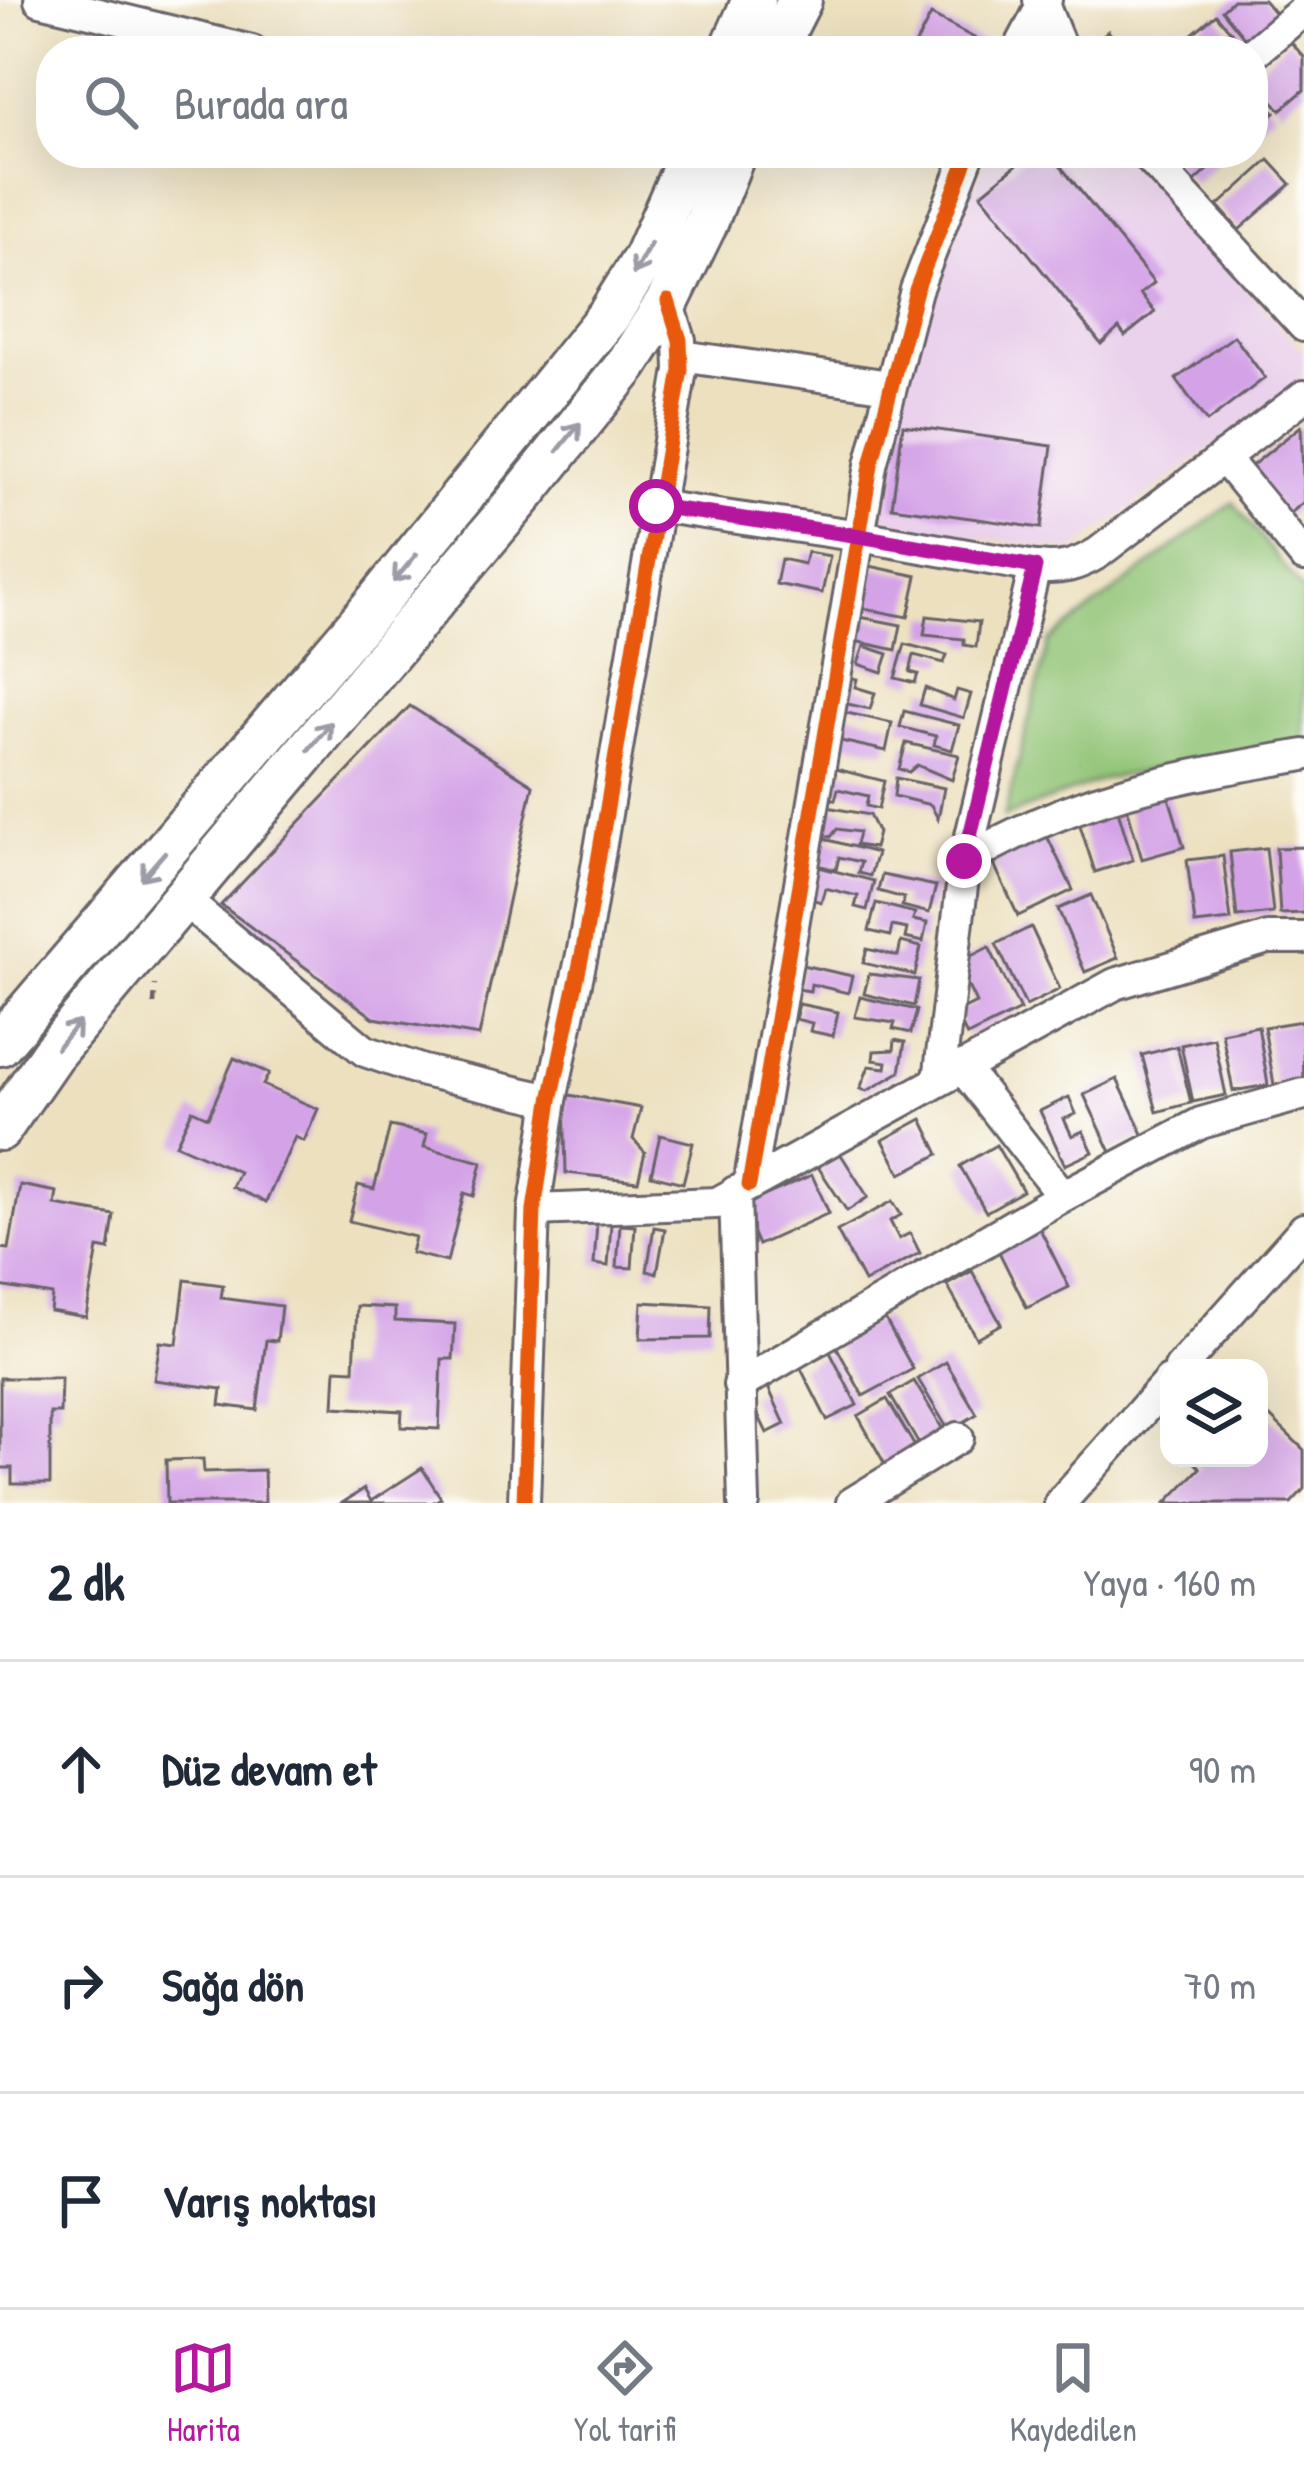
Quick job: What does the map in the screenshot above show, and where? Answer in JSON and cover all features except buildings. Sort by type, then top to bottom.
[{"type":"main road","points":[[738,36],[754,0]]},
{"type":"main road","points":[[782,36],[800,0]]},
{"type":"main road","points":[[0,1044],[378,601],[609,315],[645,257],[680,168]]},
{"type":"main road","points":[[0,1129],[52,1054],[526,491],[626,365],[668,301],[728,168]]},
{"type":"street","points":[[40,0],[190,36]]},
{"type":"street","points":[[1026,36],[1043,1]]},
{"type":"street","points":[[1043,1],[1056,36]]},
{"type":"street","points":[[1268,40],[1304,10]]},
{"type":"street","points":[[744,1503],[742,1189],[890,386],[916,290],[963,168]]},
{"type":"street","points":[[1158,168],[1304,326]]},
{"type":"street","points":[[524,1503],[534,1210],[551,1100],[587,928],[681,356],[668,301]]},
{"type":"street","points":[[681,356],[890,386]]},
{"type":"street","points":[[656,506],[1059,570],[1078,565],[1304,396]]},
{"type":"street","points":[[1223,457],[1304,556]]},
{"type":"street","points":[[1035,567],[964,861],[950,1073],[1063,1196]]},
{"type":"street","points":[[964,861],[1016,830],[1089,801],[1157,781],[1304,755]]},
{"type":"street","points":[[183,899],[365,1051],[423,1071],[551,1100]]},
{"type":"street","points":[[534,1210],[717,1203],[1115,984],[1268,938],[1304,938]]},
{"type":"street","points":[[740,1385],[1063,1196],[1202,1124],[1304,1094]]},
{"type":"street","points":[[1188,1359],[1304,1229]]},
{"type":"street","points":[[1060,1503],[1160,1391]]},
{"type":"street","points":[[852,1503],[958,1438]]},
{"type":"shaded area","points":[[982,168],[1141,168],[1304,352],[1304,379],[1073,551],[921,529],[879,517],[906,358],[936,271]]},
{"type":"green space","points":[[1233,502],[1304,592],[1304,742],[1104,779],[1004,817],[1049,641]]},
{"type":"cycle path","points":[[749,1185],[871,465],[916,290],[963,168]]},
{"type":"cycle path","points":[[524,1503],[534,1210],[681,370],[680,340],[668,301]]},
{"type":"route","points":[[656,506],[1035,567],[964,861]]}]
